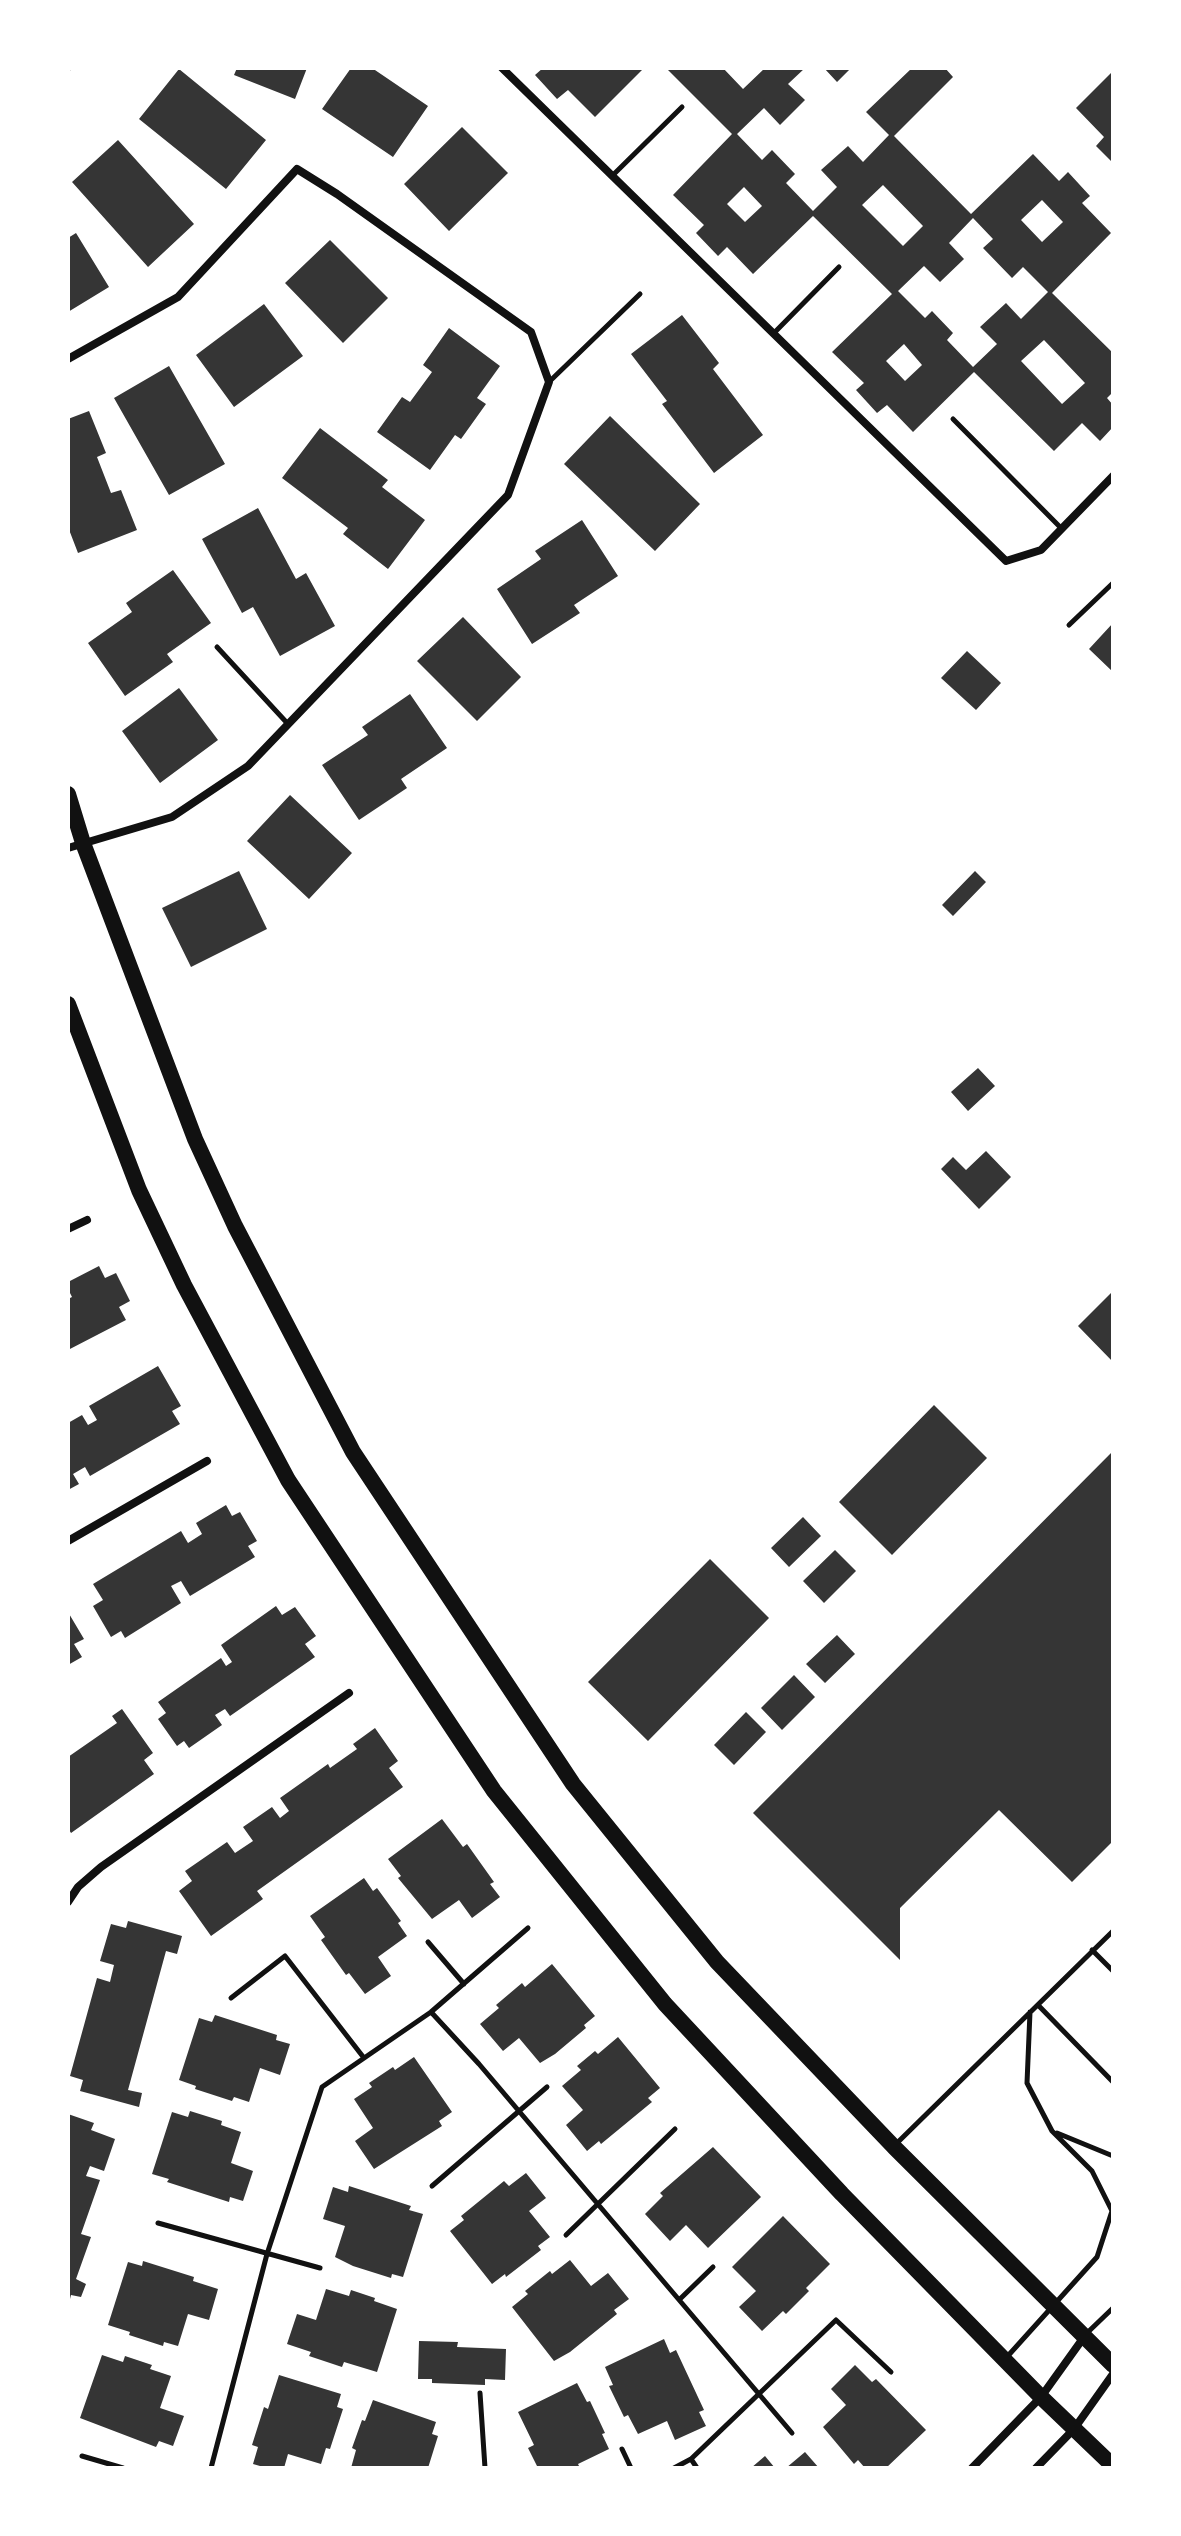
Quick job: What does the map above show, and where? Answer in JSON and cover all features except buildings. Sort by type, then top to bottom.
[{"type":"main road","points":[[68,794],[76,845],[195,1139],[235,1226],[353,1452],[573,1784],[717,1962],[894,2147],[1113,2365]]},
{"type":"main road","points":[[68,1004],[139,1190],[184,1285],[288,1480],[494,1791],[665,2004],[842,2194],[1113,2466]]},
{"type":"street","points":[[502,68],[1006,561],[1041,550],[1113,476]]},
{"type":"street","points":[[68,359],[178,297],[297,169],[531,332],[549,382],[508,495],[248,766],[172,817],[76,845]]},
{"type":"street","points":[[68,1229],[87,1220]]},
{"type":"street","points":[[68,1541],[207,1461]]},
{"type":"street","points":[[68,1902],[78,1887],[101,1867],[349,1693]]},
{"type":"street","points":[[972,2468],[1041,2397],[1084,2337]]},
{"type":"street","points":[[1036,2468],[1074,2429],[1113,2374]]},
{"type":"lane","points":[[612,176],[682,107]]},
{"type":"lane","points":[[773,333],[839,267]]},
{"type":"lane","points":[[549,382],[640,294]]},
{"type":"lane","points":[[953,419],[1062,529]]},
{"type":"lane","points":[[1069,625],[1113,583]]},
{"type":"lane","points":[[217,647],[288,724]]},
{"type":"lane","points":[[211,2468],[267,2254],[322,2087],[431,2012],[528,1928]]},
{"type":"lane","points":[[894,2147],[1113,1931]]},
{"type":"lane","points":[[428,1942],[464,1984]]},
{"type":"lane","points":[[1092,1950],[1113,1971]]},
{"type":"lane","points":[[231,1998],[285,1956],[364,2058]]},
{"type":"lane","points":[[1038,2005],[1113,2082]]},
{"type":"lane","points":[[431,2012],[599,2204],[792,2433]]},
{"type":"lane","points":[[1004,2359],[1097,2257],[1112,2211],[1092,2171],[1052,2131],[1027,2083],[1030,2012]]},
{"type":"lane","points":[[432,2186],[547,2087]]},
{"type":"lane","points":[[566,2235],[675,2129]]},
{"type":"lane","points":[[1052,2131],[1113,2156]]},
{"type":"lane","points":[[158,2223],[320,2268]]},
{"type":"lane","points":[[680,2299],[713,2267]]},
{"type":"lane","points":[[1084,2337],[1113,2308]]},
{"type":"lane","points":[[674,2468],[691,2459],[836,2320],[891,2372]]},
{"type":"lane","points":[[480,2393],[485,2468]]},
{"type":"lane","points":[[622,2449],[631,2468]]},
{"type":"lane","points":[[82,2456],[123,2468]]},
{"type":"lane","points":[[691,2459],[697,2468]]}]
